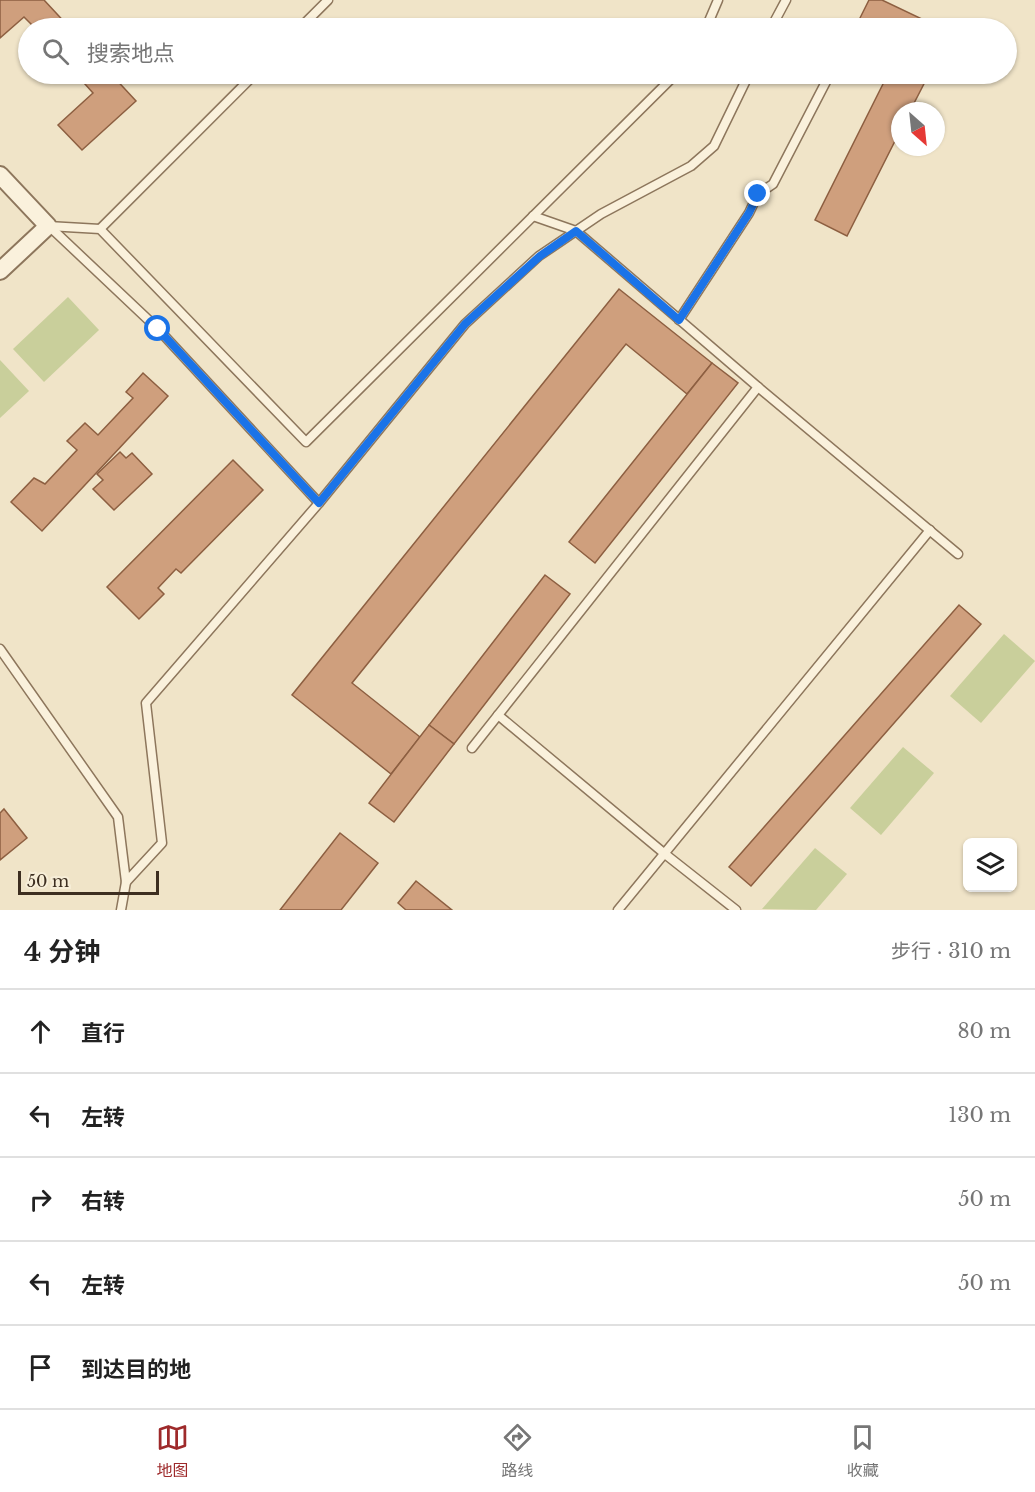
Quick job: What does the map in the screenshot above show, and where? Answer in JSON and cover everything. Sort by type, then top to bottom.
[{"type":"street","points":[[0,175],[48,226],[0,271]]},
{"type":"lane","points":[[310,18],[328,0]]},
{"type":"lane","points":[[710,18],[718,0]]},
{"type":"lane","points":[[776,18],[786,0]]},
{"type":"lane","points":[[100,229],[245,84]]},
{"type":"lane","points":[[48,226],[100,229],[306,442],[666,84]]},
{"type":"lane","points":[[126,882],[162,843],[146,703],[319,503],[465,324],[540,256],[601,214],[691,166],[714,146],[744,84]]},
{"type":"lane","points":[[679,320],[749,213],[758,194],[773,184],[825,84]]},
{"type":"lane","points":[[533,216],[576,231],[958,554]]},
{"type":"lane","points":[[48,226],[158,329],[319,503]]},
{"type":"lane","points":[[472,748],[758,387]]},
{"type":"lane","points":[[618,910],[930,530]]},
{"type":"lane","points":[[0,649],[118,817],[126,882],[121,910]]},
{"type":"lane","points":[[498,715],[736,910]]},
{"type":"green space","points":[[68,297],[99,330],[44,382],[13,349]]},
{"type":"green space","points":[[0,360],[29,391],[0,418]]},
{"type":"green space","points":[[1004,634],[1035,661],[981,723],[950,696]]},
{"type":"green space","points":[[903,747],[934,773],[881,835],[850,808]]},
{"type":"green space","points":[[815,848],[847,874],[816,910],[762,909]]},
{"type":"building","points":[[0,0],[44,0],[61,18],[18,18],[18,22],[0,38]]},
{"type":"building","points":[[869,0],[882,0],[920,18],[860,18]]},
{"type":"building","points":[[85,84],[120,84],[136,101],[82,150],[58,125],[93,93]]},
{"type":"building","points":[[883,84],[924,84],[915,102],[891,102],[891,149],[847,236],[815,220]]},
{"type":"building","points":[[619,289],[712,363],[687,394],[626,344],[352,683],[420,737],[391,774],[292,695]]},
{"type":"building","points":[[712,363],[738,383],[595,563],[569,542]]},
{"type":"building","points":[[143,373],[168,396],[42,531],[11,502],[34,478],[45,484],[77,450],[67,441],[85,423],[98,435],[133,398],[126,392]]},
{"type":"building","points":[[120,452],[126,458],[132,453],[152,474],[114,510],[93,489],[103,480],[97,474]]},
{"type":"building","points":[[233,460],[263,490],[181,573],[176,569],[158,588],[164,594],[139,619],[107,587]]},
{"type":"building","points":[[545,575],[570,594],[454,744],[429,725]]},
{"type":"building","points":[[959,605],[981,624],[751,886],[729,867]]},
{"type":"building","points":[[429,725],[454,744],[394,822],[369,803]]},
{"type":"building","points":[[4,809],[27,838],[0,860],[0,813]]},
{"type":"building","points":[[340,833],[378,863],[341,910],[280,910]]},
{"type":"building","points":[[416,881],[452,910],[406,910],[398,903]]},
{"type":"route","points":[[158,329],[319,503],[465,324],[540,256],[576,231],[679,320],[749,213],[758,194]]}]
